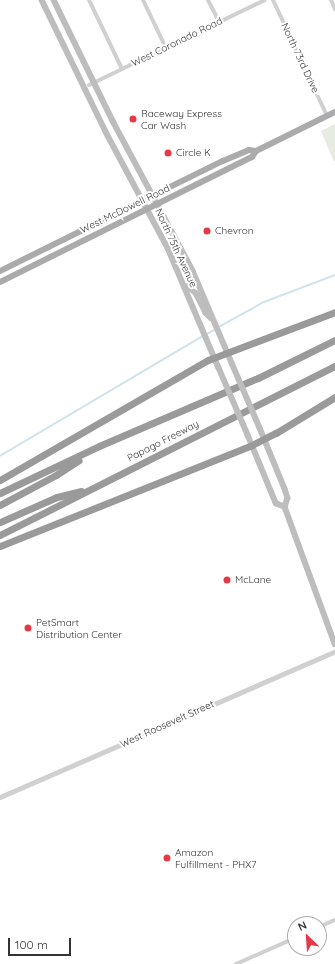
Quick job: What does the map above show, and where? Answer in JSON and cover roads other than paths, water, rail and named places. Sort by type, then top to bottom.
[{"type":"highway","points":[[0,480],[215,357],[335,312]]},
{"type":"highway","name":"Papago Freeway","points":[[0,493],[99,446],[258,378],[335,340]]},
{"type":"highway","name":"Papago Freeway","points":[[0,535],[335,366]]},
{"type":"highway","points":[[0,546],[252,445],[335,397]]},
{"type":"highway","points":[[0,505],[56,475],[99,446]]},
{"type":"highway","points":[[0,522],[57,497],[93,489]]},
{"type":"main road","name":"North 75th Avenue","points":[[42,0],[106,132],[148,209],[184,286],[276,503],[285,507]]},
{"type":"main road","name":"North 75th Avenue","points":[[54,0],[92,84],[158,204],[192,271],[220,334],[288,498],[285,507],[335,644]]},
{"type":"main road","name":"West McDowell Road","points":[[0,282],[252,157],[256,151],[335,112]]},
{"type":"main road","name":"West McDowell Road","points":[[0,271],[153,195],[249,150],[256,151]]},
{"type":"main road","points":[[184,286],[196,293],[206,313],[213,320]]},
{"type":"street","points":[[88,0],[122,69]]},
{"type":"street","points":[[143,0],[166,48]]},
{"type":"street","points":[[208,0],[219,22]]},
{"type":"street","name":"West Coronado Road","points":[[92,84],[265,0]]},
{"type":"street","name":"North 73rd Drive","points":[[273,0],[327,116]]},
{"type":"street","points":[[331,0],[335,9]]},
{"type":"street","name":"West Roosevelt Street","points":[[0,797],[335,651]]},
{"type":"street","points":[[236,964],[287,942]]},
{"type":"waterway","points":[[219,327],[264,302],[335,275]]},
{"type":"waterway","points":[[207,334],[216,329]]},
{"type":"waterway","points":[[0,456],[203,336]]},
{"type":"place","name":"Raceway Express Car Wash","points":[[133,119]]},
{"type":"place","name":"Circle K","points":[[168,153]]},
{"type":"place","name":"Chevron","points":[[207,231]]},
{"type":"place","name":"McLane","points":[[227,580]]},
{"type":"place","name":"PetSmart Distribution Center","points":[[28,628]]},
{"type":"place","name":"Amazon Fulfillment - PHX7","points":[[167,858]]}]
